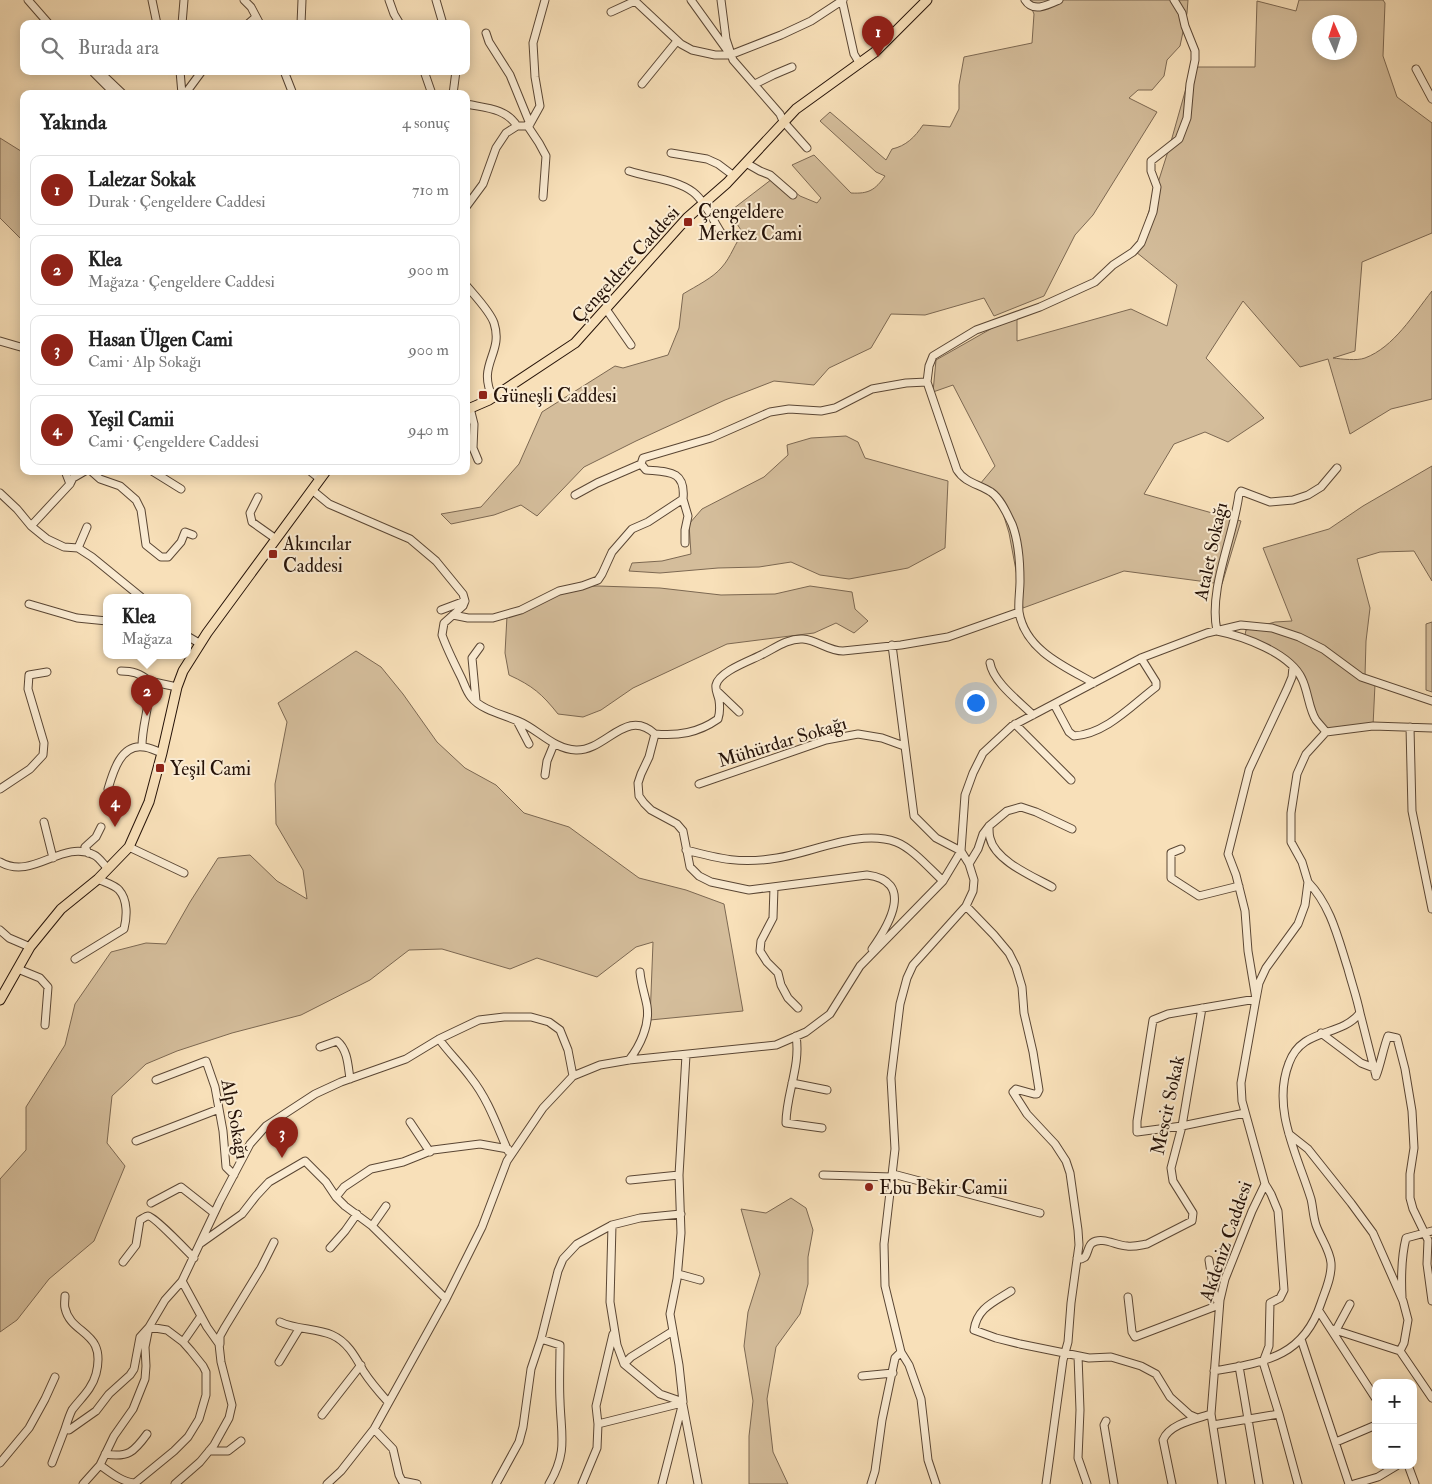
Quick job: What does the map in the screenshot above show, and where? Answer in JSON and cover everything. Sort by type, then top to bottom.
[{"type":"main road","name":"Çengeldere Caddesi","points":[[470,408],[493,398],[576,343],[687,218],[734,176],[783,121],[807,100],[875,52],[927,0]]},
{"type":"main road","points":[[191,658],[323,475]]},
{"type":"main road","points":[[0,1000],[30,947],[61,909],[98,879],[130,847],[149,802],[177,687],[190,659]]},
{"type":"street","points":[[28,0],[46,20]]},
{"type":"street","points":[[152,0],[156,20]]},
{"type":"street","points":[[182,20],[184,0]]},
{"type":"street","points":[[244,0],[251,7],[258,20]]},
{"type":"street","points":[[301,20],[302,0]]},
{"type":"street","points":[[384,0],[398,20]]},
{"type":"street","points":[[389,0],[391,8]]},
{"type":"street","points":[[436,0],[442,20]]},
{"type":"street","points":[[528,125],[540,106],[533,44],[545,0]]},
{"type":"street","points":[[691,0],[733,60],[807,148]]},
{"type":"street","points":[[722,0],[723,25],[730,55]]},
{"type":"street","points":[[611,12],[635,1],[677,41],[692,50],[715,55],[730,55],[811,21],[843,0],[854,54],[860,64]]},
{"type":"street","points":[[1025,0],[1029,6],[1033,7],[1046,6],[1059,0]]},
{"type":"street","points":[[1094,683],[1052,659],[1031,640],[1019,612],[1020,570],[1018,547],[1013,527],[995,495],[960,476],[927,382],[929,366],[933,356],[976,330],[1040,307],[1095,282],[1141,243],[1153,212],[1157,187],[1151,171],[1151,161],[1179,139],[1187,118],[1190,84],[1195,60],[1195,51],[1182,13],[1174,0]]},
{"type":"street","points":[[486,33],[489,42],[510,75],[528,125],[546,156],[546,172],[543,180],[544,197]]},
{"type":"street","points":[[642,84],[677,41]]},
{"type":"street","points":[[754,84],[792,67]]},
{"type":"street","points":[[1416,69],[1432,99]]},
{"type":"street","points":[[97,75],[111,90]]},
{"type":"street","points":[[103,75],[119,90]]},
{"type":"street","points":[[180,75],[183,90]]},
{"type":"street","points":[[187,90],[199,75]]},
{"type":"street","points":[[286,75],[291,90]]},
{"type":"street","points":[[425,75],[431,90]]},
{"type":"street","points":[[454,90],[456,75]]},
{"type":"street","points":[[470,105],[500,111],[513,119],[517,126]]},
{"type":"street","points":[[470,201],[482,184],[496,148],[506,133],[517,126],[528,125]]},
{"type":"street","points":[[671,153],[707,159],[718,164],[734,176]]},
{"type":"street","points":[[746,163],[770,175],[793,195]]},
{"type":"street","points":[[629,171],[678,184],[694,192],[704,204],[722,234]]},
{"type":"street","points":[[470,290],[493,320],[497,337],[494,353],[488,363],[486,376],[493,398]]},
{"type":"street","points":[[606,309],[631,345]]},
{"type":"street","points":[[0,340],[20,347]]},
{"type":"street","points":[[575,495],[597,483],[641,464],[643,458],[711,438],[770,412],[789,409],[821,411],[834,408],[872,389],[906,382],[927,382]]},
{"type":"street","points":[[470,414],[474,424],[474,448],[478,460]]},
{"type":"street","points":[[641,464],[646,470],[669,472],[678,477],[683,484],[683,499],[688,516],[685,543]]},
{"type":"street","name":"Atalet Sokağı","points":[[1217,630],[1214,616],[1215,603],[1228,538],[1241,491],[1270,502],[1293,500],[1308,495],[1321,487],[1337,468]]},
{"type":"street","points":[[67,475],[70,484]]},
{"type":"street","points":[[31,526],[70,484],[73,478],[78,475]]},
{"type":"street","points":[[96,475],[120,486],[136,500],[141,510],[146,545],[161,556],[168,557],[174,552],[185,532],[193,535]]},
{"type":"street","points":[[158,475],[181,489]]},
{"type":"street","points":[[315,475],[320,479]]},
{"type":"street","points":[[312,490],[329,504],[410,539],[436,561],[463,594],[465,601],[463,606],[444,624],[442,635],[471,698],[493,712],[516,720],[554,744],[576,750],[598,744],[623,727],[636,724],[647,727],[655,734],[675,736],[709,726],[718,719],[720,706],[716,686],[718,680],[740,664],[766,653],[781,644],[801,638],[821,644],[834,651],[892,645],[948,637],[1019,612]]},
{"type":"street","points":[[0,493],[31,526],[47,539],[64,547],[78,548],[137,594]]},
{"type":"street","points":[[258,497],[250,513],[252,522],[276,539]]},
{"type":"street","points":[[453,615],[468,618],[493,618],[521,610],[559,591],[598,580],[612,552],[632,529],[648,522],[683,499]]},
{"type":"street","points":[[78,548],[87,527]]},
{"type":"street","points":[[441,610],[465,601]]},
{"type":"street","points":[[28,604],[77,618],[103,621]]},
{"type":"street","points":[[860,966],[943,881],[962,852],[965,795],[983,753],[1015,724],[1141,658],[1217,630],[1253,625],[1284,631],[1322,649],[1361,677],[1432,701]]},
{"type":"street","points":[[1217,630],[1237,635],[1287,661],[1302,677],[1315,718],[1326,732]]},
{"type":"street","points":[[191,638],[200,643]]},
{"type":"street","points":[[892,645],[914,816],[936,838],[962,852],[969,864],[974,880],[974,891],[966,906],[913,964],[903,991],[891,1078],[895,1149],[884,1244],[885,1286],[900,1352],[909,1365],[922,1399],[928,1460],[936,1484]]},
{"type":"street","points":[[476,701],[472,658],[480,647]]},
{"type":"street","points":[[1054,704],[1069,732],[1074,736],[1090,732],[1112,722],[1156,687],[1156,682],[1141,658]]},
{"type":"street","points":[[990,663],[991,671],[1000,683],[1033,715]]},
{"type":"street","name":"Akdeniz Caddesi","points":[[1222,1484],[1211,1414],[1219,1305],[1225,1279],[1252,1211],[1265,1184],[1258,1152],[1242,1102],[1241,1083],[1256,999],[1248,951],[1245,911],[1228,854],[1248,770],[1288,689],[1293,667]]},
{"type":"street","points":[[120,671],[132,671],[150,681],[177,687]]},
{"type":"street","points":[[0,790],[30,769],[43,755],[44,743],[28,689],[29,675],[47,672]]},
{"type":"street","points":[[142,746],[150,695],[150,681]]},
{"type":"street","points":[[717,690],[739,712]]},
{"type":"street","points":[[516,720],[529,744]]},
{"type":"street","points":[[1015,724],[1071,780]]},
{"type":"street","points":[[1245,1113],[1182,1126],[1137,1132],[1136,1121],[1153,1020],[1168,1014],[1256,999],[1258,983],[1266,968],[1298,924],[1306,905],[1308,882],[1302,862],[1291,842],[1291,813],[1297,774],[1306,754],[1326,732],[1373,726],[1432,728]]},
{"type":"street","points":[[1410,727],[1411,804],[1432,909]]},
{"type":"street","points":[[327,1484],[340,1471],[374,1428],[446,1300],[482,1227],[509,1152],[543,1108],[573,1076],[600,1065],[629,1060],[776,1045],[806,1032],[830,1014],[860,966],[885,932],[894,912],[893,891],[888,882],[877,876],[867,875],[749,890],[711,882],[699,876],[690,866],[683,830],[677,824],[651,810],[639,796],[638,783],[649,757],[655,734]]},
{"type":"street","name":"Mühürdar Sokağı","points":[[699,784],[826,740],[858,734],[882,738],[904,746]]},
{"type":"street","points":[[545,776],[547,761],[554,744]]},
{"type":"street","points":[[108,788],[112,774],[121,757],[132,749],[142,746],[162,753]]},
{"type":"street","points":[[969,864],[978,849],[983,834],[989,826],[1007,811],[1021,807],[1072,829]]},
{"type":"street","points":[[44,822],[53,858]]},
{"type":"street","points":[[989,826],[990,840],[1002,857],[1021,871],[1052,887]]},
{"type":"street","points":[[88,853],[85,847],[96,837],[101,827]]},
{"type":"street","points":[[686,850],[727,860],[746,861],[777,858],[851,840],[880,838],[898,842],[943,881]]},
{"type":"street","points":[[130,847],[184,873]]},
{"type":"street","points":[[1180,849],[1171,852],[1171,878],[1200,896],[1239,886]]},
{"type":"street","points":[[0,862],[5,866],[31,867],[72,850],[95,855],[108,869]]},
{"type":"street","points":[[75,959],[124,929],[127,917],[124,900],[119,890],[98,879]]},
{"type":"street","points":[[1308,882],[1318,893],[1335,927],[1357,996],[1376,1076],[1382,1062],[1384,1046],[1388,1036],[1397,1038],[1405,1069],[1412,1111],[1414,1148],[1410,1174],[1410,1198],[1413,1209],[1429,1231],[1427,1264],[1432,1300]]},
{"type":"street","points":[[774,887],[773,918],[761,940],[760,951],[767,962],[778,973],[781,985],[788,998],[798,1008]]},
{"type":"street","points":[[966,906],[1009,953],[1020,978],[1024,1012],[1039,1090],[1037,1094],[1016,1089],[1013,1092],[1027,1114],[1055,1144],[1068,1167],[1078,1230],[1068,1342],[1046,1484]]},
{"type":"street","points":[[0,930],[9,938],[30,947]]},
{"type":"street","points":[[18,969],[40,978],[48,987],[45,1025]]},
{"type":"street","points":[[629,1060],[637,1049],[647,1023],[647,1007],[640,972]]},
{"type":"street","name":"Mescit Sokak","points":[[1077,1258],[1085,1257],[1089,1246],[1094,1242],[1102,1240],[1127,1246],[1141,1246],[1192,1221],[1193,1213],[1177,1189],[1172,1175],[1172,1163],[1182,1126],[1202,1008]]},
{"type":"street","points":[[1214,1371],[1263,1362],[1295,1346],[1310,1330],[1319,1311],[1330,1278],[1331,1263],[1315,1223],[1311,1199],[1288,1134],[1283,1102],[1288,1065],[1293,1054],[1307,1040],[1343,1026],[1355,1019],[1360,1013]]},
{"type":"street","points":[[65,1428],[69,1430],[96,1410],[134,1369],[140,1337],[149,1327],[165,1300],[182,1281],[214,1213],[250,1144],[266,1126],[315,1094],[406,1059],[439,1039],[479,1020],[504,1017],[531,1017],[549,1022],[560,1030],[568,1050],[573,1076]]},
{"type":"street","points":[[1322,1034],[1361,1063],[1374,1068]]},
{"type":"street","points":[[796,1036],[798,1051],[786,1112],[786,1123],[822,1128]]},
{"type":"street","points":[[439,1039],[448,1052],[472,1078],[509,1152]]},
{"type":"street","points":[[320,1047],[337,1041],[340,1043],[348,1060],[350,1079]]},
{"type":"street","points":[[686,1055],[679,1175],[681,1233],[678,1274],[670,1314],[683,1402],[698,1473],[698,1484]]},
{"type":"street","name":"Alp Sokağı","points":[[156,1080],[206,1061],[219,1109],[226,1167],[234,1175]]},
{"type":"street","points":[[792,1083],[827,1090]]},
{"type":"street","points":[[136,1141],[219,1109]]},
{"type":"street","points":[[410,1122],[430,1152]]},
{"type":"street","points":[[1288,1134],[1308,1149],[1373,1233],[1403,1301],[1408,1320],[1404,1343],[1400,1351]]},
{"type":"street","points":[[336,1197],[344,1187],[372,1169],[403,1162],[430,1152],[480,1144],[509,1152]]},
{"type":"street","points":[[201,1243],[242,1214],[269,1182],[305,1161],[326,1182],[336,1197],[372,1226],[446,1300]]},
{"type":"street","points":[[630,1180],[679,1175]]},
{"type":"street","points":[[823,1175],[892,1176],[1040,1212]]},
{"type":"street","points":[[1265,1184],[1272,1194],[1278,1210],[1284,1290],[1280,1298],[1270,1303],[1269,1346],[1263,1362],[1298,1484]]},
{"type":"street","points":[[151,1203],[181,1187],[214,1213]]},
{"type":"street","points":[[372,1226],[386,1206]]},
{"type":"street","points":[[330,1248],[357,1214]]},
{"type":"street","points":[[496,1484],[519,1442],[533,1360],[541,1339],[558,1271],[563,1260],[577,1244],[612,1226],[640,1218],[680,1214]]},
{"type":"street","points":[[124,1262],[136,1245],[140,1220],[146,1216],[150,1216],[194,1258]]},
{"type":"street","points":[[612,1226],[610,1302],[617,1344],[624,1364],[660,1394],[683,1402]]},
{"type":"street","points":[[1403,1301],[1401,1268],[1406,1238],[1429,1231]]},
{"type":"street","points":[[174,1484],[200,1462],[229,1418],[232,1405],[221,1362],[220,1336],[261,1268],[274,1242]]},
{"type":"street","points":[[1128,1297],[1132,1332],[1135,1337],[1219,1305],[1214,1292],[1209,1260]]},
{"type":"street","points":[[678,1274],[700,1280]]},
{"type":"street","points":[[182,1281],[207,1327],[220,1344]]},
{"type":"street","points":[[1011,1291],[980,1312],[974,1330],[1004,1340],[1078,1356],[1111,1357],[1141,1366],[1156,1374],[1170,1397],[1190,1415],[1197,1418]]},
{"type":"street","points":[[52,1463],[72,1411],[85,1396],[93,1382],[98,1356],[92,1339],[74,1324],[64,1308],[65,1296]]},
{"type":"street","points":[[1334,1329],[1350,1304]]},
{"type":"street","points":[[1319,1311],[1334,1329],[1372,1392]]},
{"type":"street","points":[[183,1342],[201,1316]]},
{"type":"street","points":[[280,1322],[299,1329],[325,1332],[337,1338],[350,1350],[364,1372],[388,1402]]},
{"type":"street","points":[[100,1465],[120,1478],[135,1483],[174,1451],[194,1430],[204,1406],[206,1372],[203,1366],[183,1342],[167,1330],[149,1327]]},
{"type":"street","points":[[84,1484],[100,1465],[114,1436],[133,1409],[145,1379],[145,1347],[149,1327]]},
{"type":"street","points":[[279,1362],[299,1329]]},
{"type":"street","points":[[1334,1329],[1400,1351],[1432,1398]]},
{"type":"street","points":[[582,1484],[597,1448],[598,1424],[596,1406],[614,1330]]},
{"type":"street","points":[[624,1364],[630,1357],[673,1331]]},
{"type":"street","points":[[541,1339],[560,1346],[560,1403],[563,1448],[558,1466],[548,1484]]},
{"type":"street","points":[[1301,1339],[1349,1484]]},
{"type":"street","points":[[871,1484],[895,1358],[900,1352]]},
{"type":"street","points":[[1078,1356],[1080,1410],[1078,1453],[1087,1484]]},
{"type":"street","points":[[322,1415],[361,1365]]},
{"type":"street","points":[[1239,1366],[1259,1484]]},
{"type":"street","points":[[862,1376],[893,1373]]},
{"type":"street","points":[[0,1463],[29,1428],[45,1400],[55,1377]]},
{"type":"street","points":[[598,1424],[683,1402]]},
{"type":"street","points":[[662,1484],[683,1402]]},
{"type":"street","points":[[1172,1484],[1163,1440],[1166,1433],[1172,1428],[1211,1414]]},
{"type":"street","points":[[1213,1425],[1279,1414]]},
{"type":"street","points":[[1106,1421],[1104,1425],[1114,1484]]},
{"type":"street","points":[[1336,1442],[1372,1427]]},
{"type":"street","points":[[374,1428],[393,1449],[402,1481],[418,1484]]},
{"type":"street","points":[[105,1454],[120,1456],[129,1453],[146,1434]]},
{"type":"street","points":[[209,1451],[228,1451],[241,1441]]},
{"type":"street","points":[[1354,1484],[1378,1477],[1391,1469]]},
{"type":"street","points":[[1409,1469],[1415,1484]]},
{"type":"shaded area","points":[[1028,0],[1188,0],[1180,46],[1167,60],[1164,76],[1152,90],[1138,90],[1129,98],[1157,112],[1093,215],[1075,235],[1044,296],[994,316],[984,298],[925,315],[891,314],[871,348],[829,368],[814,385],[774,381],[725,400],[636,441],[584,467],[537,516],[521,505],[494,515],[451,524],[441,514],[481,507],[519,464],[542,412],[615,366],[623,368],[668,355],[679,328],[683,294],[704,282],[718,271],[728,259],[743,233],[729,212],[776,176],[800,196],[817,203],[821,198],[792,165],[814,155],[851,193],[867,192],[878,185],[885,176],[876,172],[820,121],[830,112],[886,160],[892,149],[902,146],[910,140],[923,125],[950,127],[959,109],[959,85],[964,57],[1032,43],[1034,14]]},
{"type":"shaded area","points":[[1299,0],[1383,0],[1385,3],[1383,56],[1397,97],[1432,123],[1432,233],[1362,262],[1355,351],[1333,358],[1358,359],[1375,353],[1394,338],[1432,291],[1432,399],[1391,409],[1350,434],[1328,359],[1300,367],[1243,301],[1206,358],[1264,418],[1228,442],[1205,432],[1174,444],[1144,494],[1241,521],[1222,584],[1124,571],[1023,608],[1009,533],[998,497],[980,484],[995,466],[953,385],[933,392],[936,360],[1017,314],[1017,341],[1131,309],[1167,326],[1177,285],[1136,252],[1170,145],[1192,67],[1255,67],[1257,1],[1296,11]]},
{"type":"shaded area","points":[[0,138],[20,150],[20,238],[0,218]]},
{"type":"shaded area","points":[[846,436],[858,442],[865,458],[948,481],[945,548],[908,568],[849,579],[820,575],[791,562],[759,567],[660,573],[629,571],[632,563],[662,561],[691,554],[689,524],[702,509],[764,477],[788,455],[787,445],[811,438]]},
{"type":"shaded area","points":[[1432,466],[1432,581],[1414,551],[1380,552],[1357,559],[1370,608],[1366,641],[1365,676],[1375,684],[1373,726],[1326,732],[1315,719],[1297,666],[1255,643],[1245,635],[1246,630],[1275,622],[1292,621],[1263,548],[1329,529],[1363,506]]},
{"type":"shaded area","points":[[810,586],[852,592],[855,609],[868,621],[854,633],[836,623],[814,633],[727,644],[633,688],[601,710],[583,717],[558,714],[536,691],[509,675],[505,653],[507,616],[568,587],[660,588],[721,595],[775,594]]},
{"type":"shaded area","points":[[1432,622],[1432,692],[1426,690],[1426,624]]},
{"type":"shaded area","points":[[356,651],[381,667],[437,742],[465,768],[496,785],[524,813],[569,827],[639,878],[686,890],[724,904],[743,1011],[650,1020],[653,942],[636,947],[597,977],[537,958],[510,969],[442,949],[409,950],[370,980],[301,1015],[232,1033],[177,1051],[146,1064],[112,1096],[107,1143],[125,1166],[94,1241],[49,1279],[17,1320],[0,1332],[0,1179],[26,1150],[26,1107],[65,1045],[75,1004],[111,952],[146,943],[166,944],[218,858],[250,855],[277,881],[307,899],[303,870],[276,824],[275,784],[287,722],[278,703]]},
{"type":"shaded area","points":[[791,1198],[806,1208],[813,1230],[808,1257],[808,1284],[800,1314],[776,1347],[767,1399],[773,1452],[788,1484],[749,1484],[749,1436],[753,1401],[744,1346],[748,1312],[760,1274],[741,1209],[766,1213]]},
{"type":"place","name":"Lalezar Sokak","points":[[878,57]]},
{"type":"place","name":"Çengeldere Merkez Cami","points":[[688,222]]},
{"type":"place","name":"Güneşli Caddesi","points":[[483,395]]},
{"type":"place","name":"Akıncılar Caddesi","points":[[273,554]]},
{"type":"place","name":"Klea","points":[[147,716]]},
{"type":"place","name":"Yeşil Cami","points":[[160,768]]},
{"type":"place","name":"Yeşil Camii","points":[[115,827]]},
{"type":"place","name":"Hasan Ülgen Cami","points":[[282,1158]]},
{"type":"place","name":"Ebu Bekir Camii","points":[[869,1187]]}]
